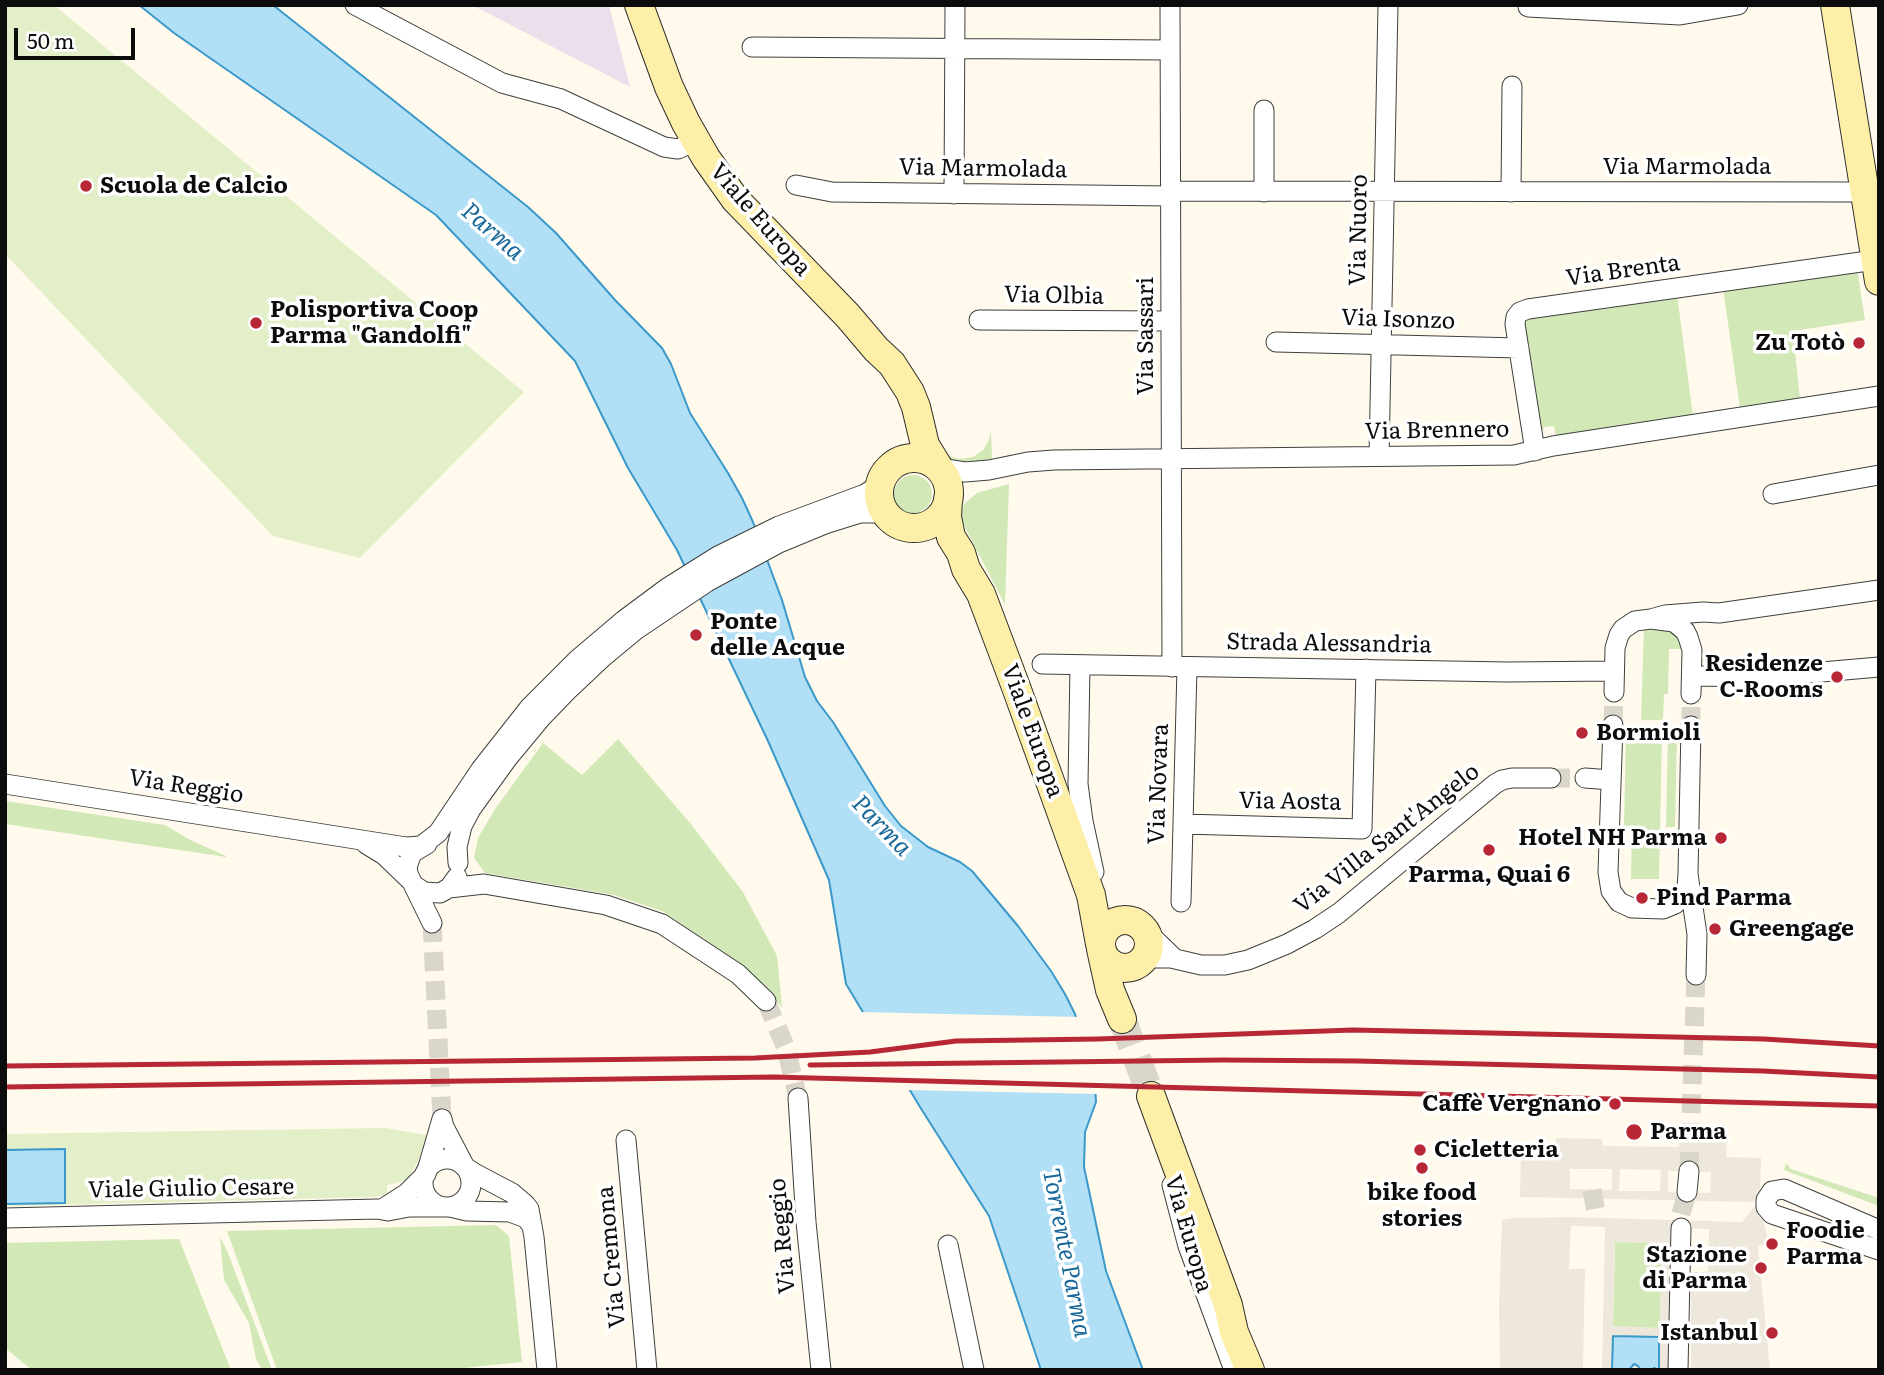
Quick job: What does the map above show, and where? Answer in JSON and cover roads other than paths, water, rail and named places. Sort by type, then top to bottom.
[{"type":"main road","name":"Viale Europa","points":[[639,5],[663,75],[696,141],[730,192],[892,364],[916,407],[925,445],[939,468]]},
{"type":"main road","points":[[1835,5],[1870,200],[1877,270]]},
{"type":"main road","name":"Viale Europa","points":[[871,344],[897,391],[906,415],[906,444],[882,500],[938,541],[953,559],[966,569]]},
{"type":"main road","points":[[916,458],[939,468],[947,483],[948,499],[942,513],[934,521],[920,527],[882,500],[904,459],[916,458]]},
{"type":"main road","name":"Viale Europa","points":[[948,499],[948,528],[966,569],[981,594],[1118,914]]},
{"type":"main road","points":[[1118,914],[1149,943],[1147,954],[1131,971],[1119,990],[1121,1013],[1110,990],[1100,947],[1102,933],[1109,925],[1119,920],[1118,914]]},
{"type":"main road","points":[[1100,947],[1112,965],[1122,968],[1139,964]]},
{"type":"main road","points":[[1155,1105],[1228,1305]]},
{"type":"main road","name":"Via Europa","points":[[1228,1305],[1234,1332],[1250,1370]]},
{"type":"main road","name":"Via Europa","points":[[1228,1305],[1240,1323],[1261,1370]]},
{"type":"street","points":[[355,5],[502,83],[561,99],[664,147],[678,149],[696,141]]},
{"type":"street","points":[[954,194],[955,5]]},
{"type":"street","name":"Via Sassari","points":[[1170,5],[1171,459],[1180,667]]},
{"type":"street","name":"Via Nuoro","points":[[1379,456],[1388,5]]},
{"type":"street","points":[[1528,8],[1681,15],[1738,5]]},
{"type":"street","points":[[752,47],[1170,50]]},
{"type":"street","points":[[1510,192],[1511,86]]},
{"type":"street","points":[[1264,110],[1264,192]]},
{"type":"street","name":"Via Marmolada","points":[[796,185],[832,192],[954,194],[1510,192],[1870,200]]},
{"type":"street","name":"Via Brenta","points":[[1535,451],[1515,319],[1518,313],[1525,310],[1877,270]]},
{"type":"street","name":"Via Olbia","points":[[979,320],[1171,321]]},
{"type":"street","name":"Via Isonzo","points":[[1276,342],[1519,348]]},
{"type":"street","name":"Via Brennero","points":[[939,468],[965,472],[993,470],[1046,460],[1514,455],[1553,446],[1879,397]]},
{"type":"street","name":"Via Brennero","points":[[948,499],[963,486],[993,470]]},
{"type":"street","points":[[1773,494],[1879,475]]},
{"type":"street","points":[[564,683],[471,809],[460,832],[456,879],[447,889],[432,922],[407,870],[409,859],[412,853],[438,833],[472,781],[529,708],[564,683],[602,658],[637,629],[706,582],[779,543],[882,500]]},
{"type":"street","points":[[1614,692],[1615,648],[1623,629],[1635,621],[1665,615],[1719,613],[1879,590]]},
{"type":"street","points":[[1692,676],[1700,632],[1712,617],[1719,613]]},
{"type":"street","points":[[1651,619],[1674,622],[1685,631],[1691,643],[1692,676]]},
{"type":"street","name":"Strada Alessandria","points":[[1042,664],[1507,672],[1614,671]]},
{"type":"street","points":[[1080,665],[1078,784],[1085,831],[1101,902],[1175,958]]},
{"type":"street","name":"Via Novara","points":[[1180,667],[1183,824],[1181,902]]},
{"type":"street","points":[[1692,676],[1764,677],[1879,667]]},
{"type":"street","name":"Via Aosta","points":[[1183,824],[1362,829],[1366,669]]},
{"type":"street","points":[[1613,724],[1608,872],[1611,891],[1619,902],[1632,908],[1653,910],[1669,907],[1680,899],[1687,887],[1691,726]]},
{"type":"street","name":"Via Villa Sant'Angelo","points":[[1139,964],[1153,958],[1175,958],[1201,965],[1225,965],[1248,960],[1287,944],[1339,913],[1495,784],[1512,778],[1551,778]]},
{"type":"street","points":[[1585,778],[1611,780]]},
{"type":"street","name":"Via Reggio","points":[[5,784],[405,847],[432,843],[444,845],[453,853],[458,865],[484,884]]},
{"type":"street","name":"Via Reggio","points":[[359,839],[384,855],[413,884],[429,893],[484,884],[606,905],[662,924],[738,974],[766,1001]]},
{"type":"street","points":[[1688,874],[1697,934],[1696,975]]},
{"type":"street","name":"Via Reggio","points":[[798,1098],[806,1222],[821,1370]]},
{"type":"street","name":"Via Europa","points":[[1155,1105],[1163,1129],[1169,1173],[1186,1239],[1234,1370]]},
{"type":"street","points":[[442,1119],[443,1126],[465,1167],[471,1180],[468,1195],[462,1203],[447,1207],[433,1202],[426,1194],[426,1174],[442,1119]]},
{"type":"street","name":"Via Cremona","points":[[626,1140],[647,1370]]},
{"type":"street","points":[[377,1209],[407,1193],[436,1162],[446,1160],[456,1161],[520,1198],[529,1209],[532,1226],[547,1370]]},
{"type":"street","points":[[1687,1192],[1689,1171]]},
{"type":"street","points":[[1879,1230],[1784,1189],[1771,1191],[1766,1200],[1766,1207],[1772,1214],[1879,1250]]},
{"type":"street","name":"Viale Giulio Cesare","points":[[5,1218],[377,1209],[388,1211],[447,1207],[467,1211],[510,1212],[526,1217],[532,1226]]},
{"type":"street","points":[[1678,1370],[1681,1228]]},
{"type":"street","points":[[948,1245],[974,1370]]},
{"type":"water","name":"Torrente Parma","points":[[139,5],[273,5],[528,207],[556,233],[662,348],[690,413],[728,473],[753,522],[782,600],[805,677],[817,701],[885,806],[901,826],[928,847],[960,862],[972,871],[1051,971],[1075,1014],[1095,1083],[1096,1102],[1085,1132],[1084,1167],[1106,1271],[1143,1370],[1041,1370],[989,1216],[846,984],[829,880],[768,741],[677,550],[628,468],[575,361],[436,215],[174,33]]},
{"type":"water","points":[[65,1149],[65,1203],[5,1204],[5,1150]]},
{"type":"water","points":[[1613,1336],[1659,1337],[1659,1370],[1641,1370],[1634,1364],[1629,1370],[1612,1370]]},
{"type":"tunnel","points":[[1613,725],[1614,692]]},
{"type":"tunnel","points":[[1691,694],[1691,726]]},
{"type":"tunnel","points":[[1551,778],[1585,778]]},
{"type":"tunnel","points":[[432,923],[442,1119]]},
{"type":"tunnel","points":[[1689,1171],[1696,975]]},
{"type":"tunnel","points":[[766,1001],[786,1048],[798,1098]]},
{"type":"tunnel","points":[[1122,1019],[1151,1096]]},
{"type":"tunnel","points":[[1592,1190],[1596,1212]]},
{"type":"tunnel","points":[[1681,1214],[1687,1192]]},
{"type":"railway","points":[[5,1066],[755,1058],[870,1052],[956,1041],[1353,1030],[1764,1039],[1879,1046]]},
{"type":"railway","points":[[810,1065],[1357,1061],[1763,1071],[1879,1077]]},
{"type":"railway","points":[[5,1087],[774,1077],[1879,1106]]},
{"type":"place","name":"Scuola de Calcio","points":[[86,186]]},
{"type":"place","name":"Polisportiva Coop Parma \"Gandolfi\"","points":[[256,323]]},
{"type":"place","name":"Zu Totò","points":[[1859,343]]},
{"type":"place","name":"Ponte delle Acque","points":[[696,635]]},
{"type":"place","name":"Residenze C-Rooms","points":[[1837,677]]},
{"type":"place","name":"Bormioli","points":[[1582,733]]},
{"type":"place","name":"Hotel NH Parma","points":[[1721,838]]},
{"type":"place","name":"Parma, Quai 6","points":[[1489,850]]},
{"type":"place","name":"Pind Parma","points":[[1642,898]]},
{"type":"place","name":"Greengage","points":[[1715,929]]},
{"type":"place","name":"Caffè Vergnano","points":[[1615,1104]]},
{"type":"place","name":"Parma","points":[[1634,1132]]},
{"type":"place","name":"Cicletteria","points":[[1420,1150]]},
{"type":"place","name":"bike food stories","points":[[1422,1168]]},
{"type":"place","name":"Foodie Parma","points":[[1772,1244]]},
{"type":"place","name":"Stazione di Parma","points":[[1761,1268]]},
{"type":"place","name":"Istanbul","points":[[1772,1333]]}]
